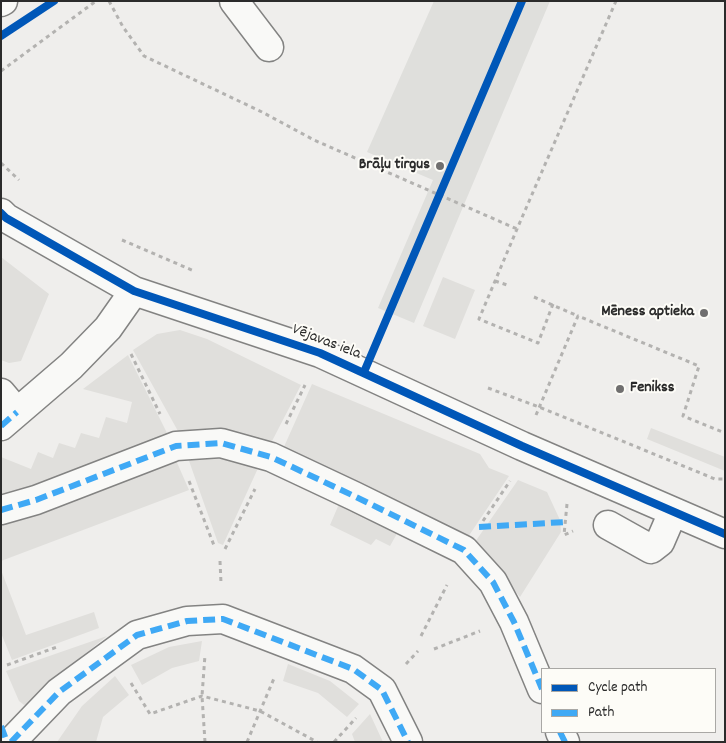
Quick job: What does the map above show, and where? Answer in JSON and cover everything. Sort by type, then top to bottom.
[{"type":"street","points":[[234,1],[269,47]]},
{"type":"street","name":"Vējavas iela","points":[[1,213],[6,218],[134,291],[320,353],[522,446],[725,534]]},
{"type":"street","points":[[7,410],[71,366],[108,328],[134,291]]},
{"type":"street","points":[[1,510],[36,500],[176,446],[221,443],[270,457],[464,550],[494,582],[512,618],[541,687]]},
{"type":"street","points":[[608,525],[651,549],[660,542],[673,512]]},
{"type":"street","points":[[1,726],[9,742],[59,692],[137,636],[187,621],[223,619],[354,669],[382,690],[408,742]]},
{"type":"path","points":[[1,71],[96,1]]},
{"type":"path","points":[[109,1],[123,27],[144,56],[262,112],[314,140],[517,229]]},
{"type":"path","points":[[554,304],[538,343],[479,319],[616,1]]},
{"type":"path","points":[[436,204],[443,186]]},
{"type":"path","points":[[495,281],[510,286]]},
{"type":"path","points":[[534,297],[699,366],[683,416],[725,433]]},
{"type":"path","points":[[422,636],[464,550],[516,472],[522,446],[578,316]]},
{"type":"path","points":[[114,319],[176,446],[215,548]]},
{"type":"path","points":[[225,548],[320,353]]},
{"type":"path","points":[[434,649],[512,618]]},
{"type":"path","points":[[8,665],[62,645]]},
{"type":"path","points":[[202,696],[205,742]]},
{"type":"path","points":[[150,714],[202,696],[260,711],[317,742]]},
{"type":"path","points":[[247,742],[260,711]]},
{"type":"shaded area","name":"Brāļu tirgus","points":[[434,1],[550,1],[414,323],[378,308],[433,180],[367,152]]},
{"type":"shaded area","points":[[1,257],[49,294],[21,361],[9,363],[1,360]]},
{"type":"shaded area","points":[[443,277],[475,290],[455,339],[423,326]]},
{"type":"shaded area","points":[[180,330],[207,339],[301,385],[270,445],[238,433],[179,433],[133,350],[157,334]]},
{"type":"shaded area","points":[[128,355],[169,437],[1,501],[1,457],[31,469],[38,452],[53,458],[59,443],[75,448],[81,433],[99,438],[106,417],[127,423],[132,402],[83,389]]},
{"type":"shaded area","points":[[312,384],[480,454],[489,468],[509,476],[468,537],[283,449]]},
{"type":"shaded area","points":[[651,428],[725,457],[725,471],[647,439]]},
{"type":"shaded area","points":[[209,456],[241,460],[259,466],[223,545],[218,543],[188,458]]},
{"type":"shaded area","points":[[175,458],[189,490],[1,561],[1,525],[159,461]]},
{"type":"shaded area","points":[[518,480],[547,492],[560,520],[561,532],[520,597],[475,542]]},
{"type":"shaded area","points":[[339,504],[399,530],[390,546],[376,539],[371,545],[330,525]]},
{"type":"shaded area","points":[[1,570],[26,635],[94,612],[99,628],[12,660],[1,633]]},
{"type":"shaded area","points":[[107,636],[59,675],[33,702],[24,705],[19,701],[6,671]]},
{"type":"shaded area","points":[[202,641],[199,661],[172,668],[142,685],[131,665],[169,647]]},
{"type":"shaded area","points":[[288,664],[330,681],[359,704],[347,717],[318,693],[283,681]]},
{"type":"shaded area","points":[[115,676],[129,695],[103,717],[96,742],[57,742],[82,706]]},
{"type":"shaded area","points":[[370,714],[383,742],[355,742],[352,734]]},
{"type":"marked path","points":[[1,426],[17,412]]},
{"type":"marked path","points":[[1,510],[36,500],[176,446],[221,443],[271,457],[464,550],[493,582],[514,622],[541,687]]},
{"type":"marked path","points":[[479,527],[566,522]]},
{"type":"marked path","points":[[11,742],[59,692],[137,635],[187,621],[223,619],[353,669],[382,690],[408,742]]},
{"type":"marked path","points":[[1,726],[7,742]]},
{"type":"marked path","points":[[560,733],[565,742]]},
{"type":"cycle path","points":[[1,36],[54,1]]},
{"type":"cycle path","points":[[364,372],[522,1]]},
{"type":"cycle path","points":[[1,213],[6,218],[134,291],[320,353],[522,446],[725,534]]},
{"type":"place","name":"Brāļu tirgus","points":[[440,166]]},
{"type":"place","name":"Mēness aptieka","points":[[704,313]]},
{"type":"place","name":"Fenikss","points":[[620,389]]}]
